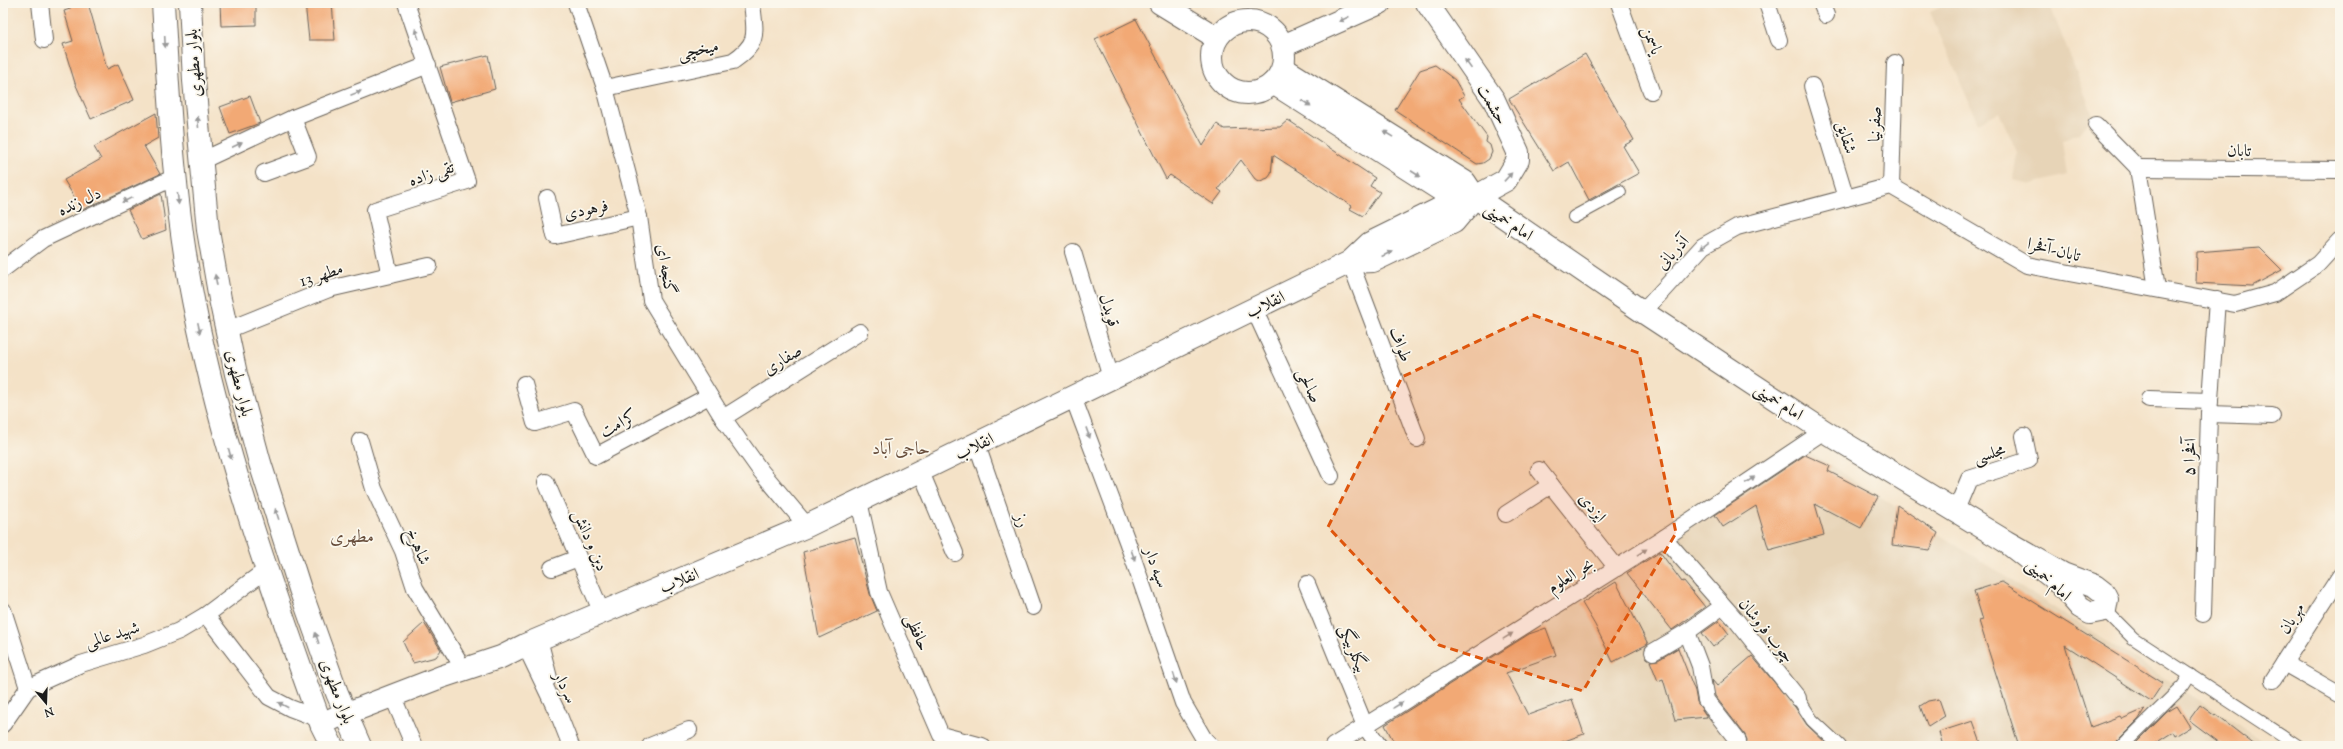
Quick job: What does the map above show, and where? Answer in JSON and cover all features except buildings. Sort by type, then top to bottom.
[{"type":"main road","name":"بلوار مطهری","points":[[163,3],[175,177],[182,234],[193,304],[210,381],[235,471],[266,570],[325,732]]},
{"type":"main road","name":"بلوار مطهری","points":[[190,3],[201,161],[208,230],[220,299],[236,374],[260,463],[300,589],[337,693],[353,730]]},
{"type":"main road","points":[[1160,3],[1217,38]]},
{"type":"main road","points":[[1283,46],[1380,3]]},
{"type":"main road","name":"حشمت","points":[[1426,3],[1494,100],[1518,152],[1518,160],[1515,169],[1506,180],[1475,197]]},
{"type":"main road","points":[[1246,20],[1258,22],[1269,27],[1278,36],[1283,46],[1284,57],[1278,76],[1264,90],[1252,93],[1241,93],[1230,89],[1221,81],[1214,71],[1212,49],[1217,38],[1224,29],[1235,23],[1246,20]]},
{"type":"main road","name":"امام خمینی","points":[[1278,76],[1450,196],[1475,197],[1643,312],[1824,431],[2005,541],[2058,582],[2080,607],[2090,613],[2105,610]]},
{"type":"main road","points":[[175,177],[201,161]]},
{"type":"main road","name":"انقلاب","points":[[325,732],[353,730],[392,695],[501,658],[532,642],[807,526],[859,500],[921,472],[1350,262],[1373,261],[1454,222],[1475,197]]},
{"type":"main road","points":[[2005,541],[2063,574],[2100,588],[2107,599],[2105,610]]},
{"type":"main road","name":"انقلاب","points":[[337,693],[346,696],[360,696],[457,658],[494,646],[532,642]]},
{"type":"street","points":[[40,3],[44,40]]},
{"type":"street","name":"تقی زاده","points":[[390,274],[375,210],[467,181],[406,3]]},
{"type":"street","name":"گنجه ای","points":[[576,3],[605,88],[640,217],[651,300],[723,418],[760,470],[807,526]]},
{"type":"street","name":"میخچی","points":[[605,88],[733,62],[747,51],[756,37],[752,3]]},
{"type":"street","name":"یاسمن","points":[[1619,3],[1651,91]]},
{"type":"street","points":[[1767,3],[1779,40]]},
{"type":"street","name":"صفرنیا","points":[[1891,186],[1895,63]]},
{"type":"street","points":[[201,161],[293,118],[428,65]]},
{"type":"street","name":"شقایق","points":[[1812,86],[1846,198]]},
{"type":"street","points":[[264,173],[308,157],[293,118]]},
{"type":"street","points":[[2096,125],[2138,168],[2157,289]]},
{"type":"street","name":"تابان","points":[[2138,168],[2340,170]]},
{"type":"street","name":"دل زنده","points":[[3,269],[43,239],[175,177]]},
{"type":"street","points":[[1846,198],[1891,186]]},
{"type":"street","name":"تابان-آفخرا","points":[[1891,186],[2027,265],[2235,304],[2275,293],[2318,264],[2340,240]]},
{"type":"street","points":[[1574,217],[1620,192]]},
{"type":"street","name":"فرهودی","points":[[547,198],[555,236],[640,217]]},
{"type":"street","name":"آذربانی","points":[[1643,312],[1703,246],[1737,227],[1846,198]]},
{"type":"street","name":"قویدل","points":[[1073,252],[1112,378]]},
{"type":"street","name":"طواف","points":[[1350,262],[1417,439]]},
{"type":"street","name":"مطهر 13","points":[[227,330],[329,289],[429,266]]},
{"type":"street","name":"آفخرا ۵","points":[[2203,614],[2210,408],[2217,300]]},
{"type":"street","name":"صالحی","points":[[1254,309],[1331,476]]},
{"type":"street","name":"صفاری","points":[[723,418],[860,332]]},
{"type":"street","name":"کرامت","points":[[524,384],[535,423],[574,411],[596,456],[709,396]]},
{"type":"street","name":"سپه دار","points":[[1073,397],[1128,541],[1183,703],[1204,739],[1211,746]]},
{"type":"street","points":[[2149,399],[2272,416]]},
{"type":"street","name":"بحر العلوم","points":[[1333,746],[1664,538],[1824,431]]},
{"type":"street","name":"مجلسی","points":[[1956,510],[1969,479],[2029,460],[2024,436]]},
{"type":"street","name":"شاهرخ","points":[[360,441],[374,489],[403,551],[415,588],[457,658]]},
{"type":"street","name":"رز","points":[[976,445],[1033,607]]},
{"type":"street","name":"ایزدی","points":[[1538,470],[1617,568]]},
{"type":"street","points":[[921,472],[955,553]]},
{"type":"street","name":"دین و دانش","points":[[546,482],[602,613]]},
{"type":"street","points":[[1506,514],[1550,485]]},
{"type":"street","name":"حافظی","points":[[859,500],[879,592],[941,735],[982,746]]},
{"type":"street","name":"چوب فروشان","points":[[1664,538],[1723,606],[1798,698],[1812,720],[1840,746]]},
{"type":"street","points":[[552,568],[578,558]]},
{"type":"street","name":"شهید عالمی","points":[[28,688],[81,664],[144,645],[179,631],[206,615],[266,570]]},
{"type":"street","name":"مهربان","points":[[2273,680],[2340,576]]},
{"type":"street","name":"بیگلربیگی","points":[[1307,584],[1365,726],[1379,746]]},
{"type":"street","points":[[1652,652],[1687,632],[1723,606]]},
{"type":"street","points":[[3,610],[28,688],[3,724]]},
{"type":"street","points":[[2105,610],[2133,638],[2298,746]]},
{"type":"street","points":[[206,615],[269,697],[290,708],[325,732]]},
{"type":"street","points":[[1687,632],[1700,666],[1706,700],[1738,741]]},
{"type":"street","name":"سردار","points":[[532,642],[570,746]]},
{"type":"street","points":[[2284,663],[2340,695]]},
{"type":"street","points":[[2122,746],[2183,686],[2190,675]]},
{"type":"street","points":[[392,695],[414,746]]},
{"type":"street","points":[[650,746],[689,730]]},
{"type":"highlighted area","points":[[1533,315],[1639,353],[1676,533],[1583,691],[1439,645],[1328,527],[1402,377]]},
{"type":"shaded area","points":[[1949,3],[2049,3],[2093,115],[2079,133],[2062,141],[2067,175],[2032,184],[2013,180],[2017,152],[1999,112],[1978,123],[1930,12]]},
{"type":"shaded area","points":[[1805,449],[2271,746],[1362,746]]},
{"type":"district","name":"حاجی آباد","points":[[901,448]]},
{"type":"district","name":"مطهری","points":[[352,536]]}]
